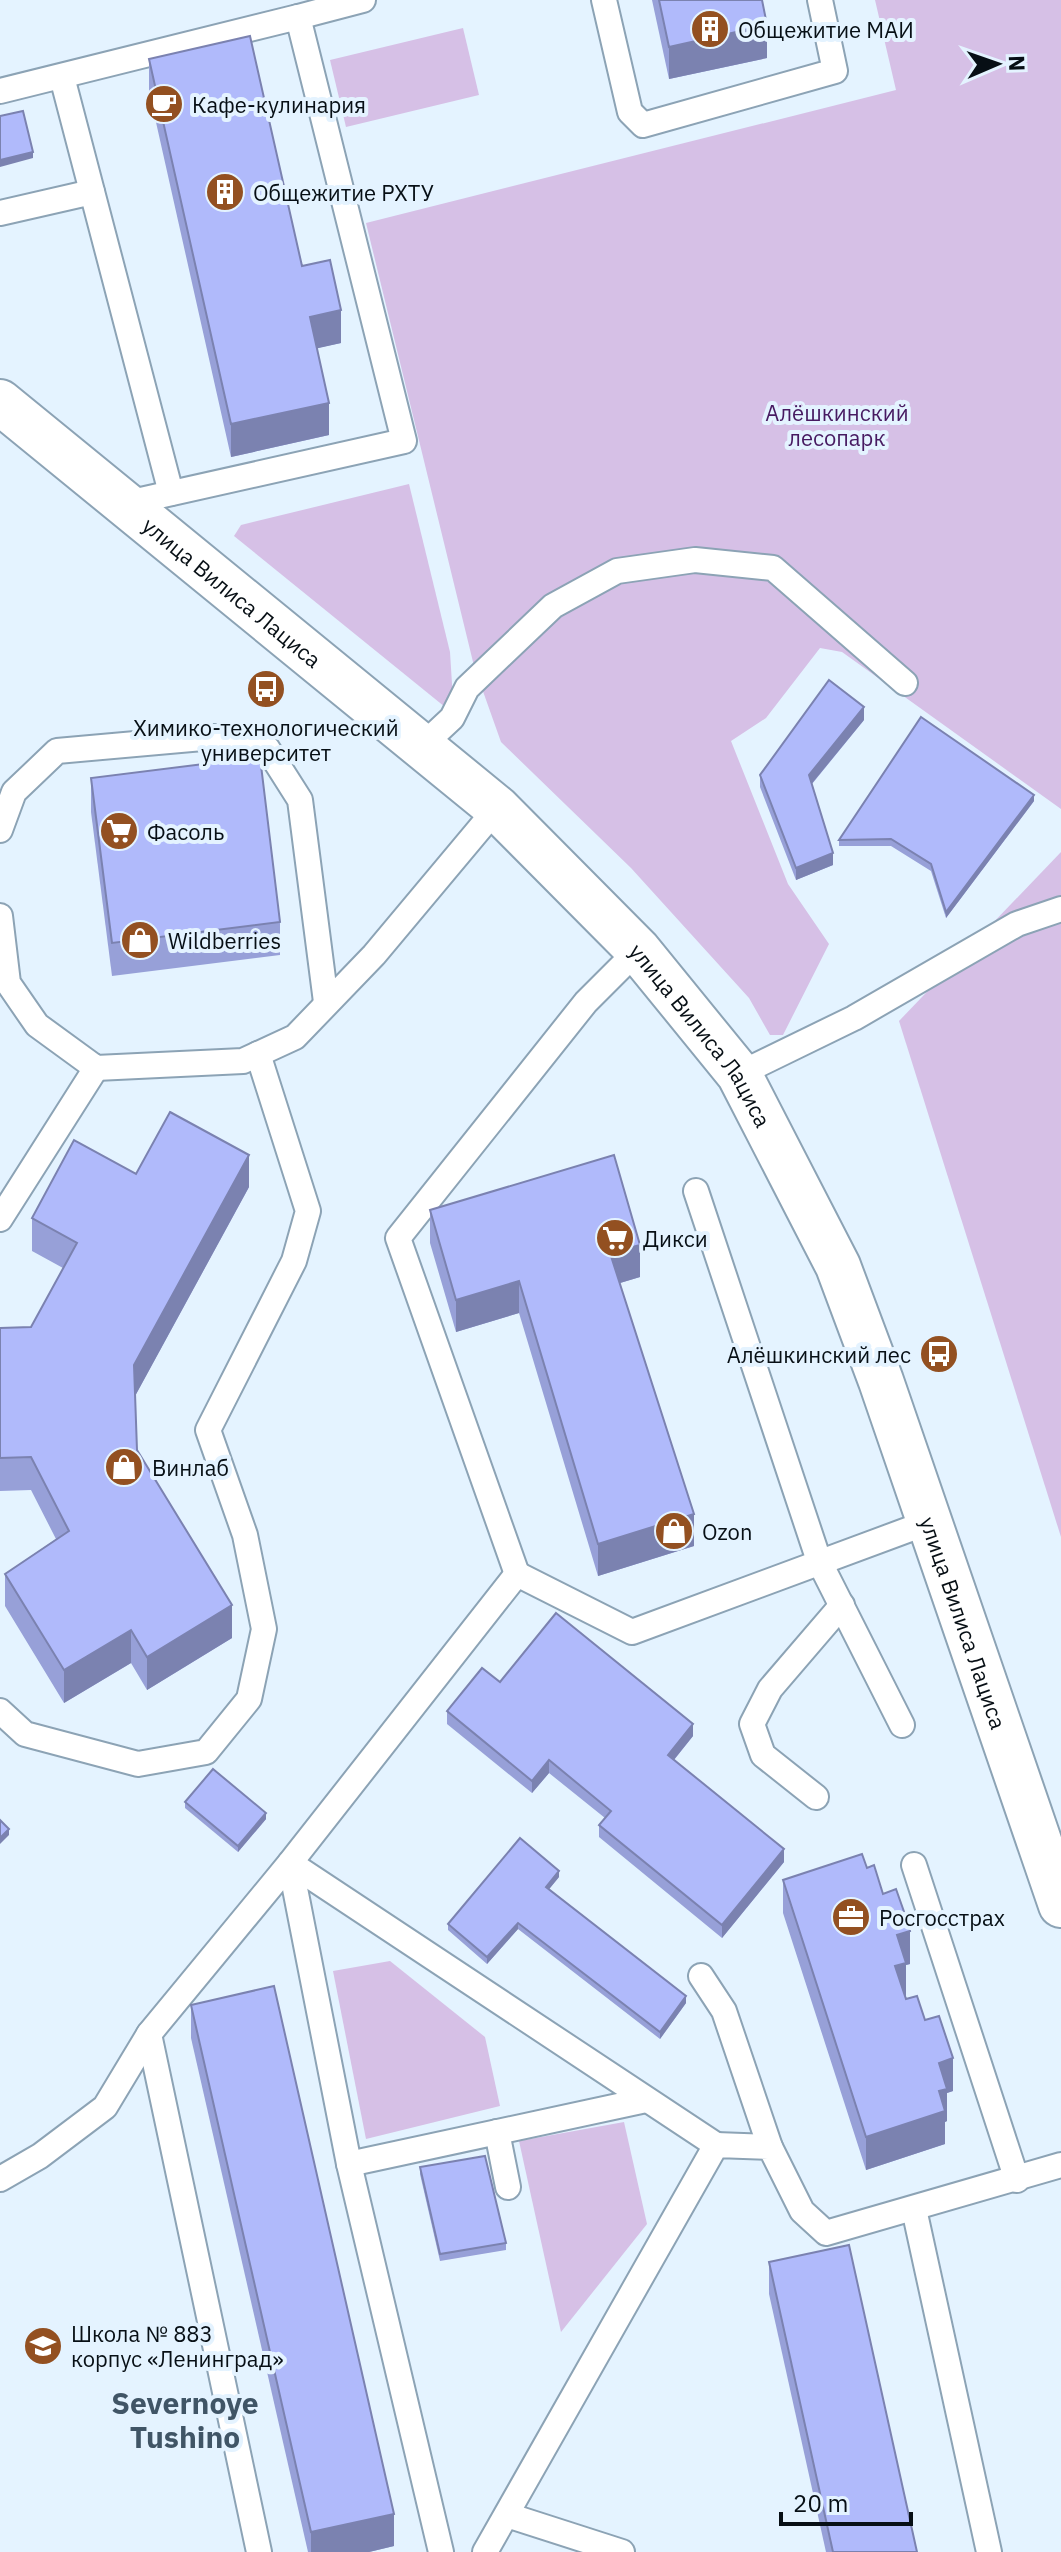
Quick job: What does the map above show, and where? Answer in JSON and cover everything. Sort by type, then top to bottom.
[{"type":"main road","name":"улица Вилиса Лациса","points":[[0,402],[497,808],[638,950],[739,1074],[838,1266],[1061,1905]]},
{"type":"lane","points":[[0,91],[363,0]]},
{"type":"lane","points":[[604,0],[630,112],[643,125],[835,71],[820,0]]},
{"type":"lane","points":[[123,504],[404,441],[298,17]]},
{"type":"lane","points":[[62,77],[171,493]]},
{"type":"lane","points":[[0,213],[92,192]]},
{"type":"lane","points":[[422,746],[452,718],[467,688],[553,606],[617,571],[695,560],[773,568],[905,683]]},
{"type":"lane","points":[[0,830],[14,792],[57,751],[214,737],[267,748],[300,800],[326,1002]]},
{"type":"lane","points":[[0,916],[8,983],[37,1025],[96,1068],[243,1061],[295,1037],[374,955],[497,808]]},
{"type":"lane","points":[[739,1074],[854,1018],[1017,924],[1061,909]]},
{"type":"lane","points":[[638,950],[586,1002],[398,1238],[517,1574],[632,1632],[929,1522]]},
{"type":"lane","points":[[0,1711],[25,1734],[138,1764],[206,1752],[249,1699],[264,1629],[245,1535],[208,1430],[294,1261],[308,1211],[258,1054]]},
{"type":"lane","points":[[0,1219],[96,1068]]},
{"type":"lane","points":[[696,1191],[819,1561],[902,1725]]},
{"type":"lane","points":[[0,2179],[40,2156],[105,2107],[149,2034],[290,1863],[517,1574]]},
{"type":"lane","points":[[816,1797],[763,1755],[752,1724],[770,1689],[842,1605]]},
{"type":"lane","points":[[290,1863],[716,2145],[770,2147]]},
{"type":"lane","points":[[290,1863],[349,2164],[441,2552]]},
{"type":"lane","points":[[914,1865],[1017,2180]]},
{"type":"lane","points":[[701,1976],[724,2011],[770,2147],[802,2211],[826,2233],[1061,2165]]},
{"type":"lane","points":[[149,2034],[259,2552]]},
{"type":"lane","points":[[349,2164],[646,2100]]},
{"type":"lane","points":[[497,2132],[508,2187]]},
{"type":"lane","points":[[485,2552],[716,2145]]},
{"type":"lane","points":[[914,2209],[989,2552]]},
{"type":"lane","points":[[507,2515],[622,2552]]},
{"type":"green space","name":"Алёшкинский лесопарк","points":[[875,0],[1061,0],[1061,809],[842,652],[820,648],[766,718],[731,741],[788,884],[829,944],[783,1035],[770,1035],[749,998],[631,868],[501,742],[474,666],[366,223],[896,90]]},
{"type":"green space","points":[[463,28],[479,95],[346,127],[330,60]]},
{"type":"green space","points":[[409,484],[450,652],[453,700],[445,707],[234,536],[241,525]]},
{"type":"green space","points":[[1061,852],[1061,1537],[899,1021]]},
{"type":"green space","points":[[390,1961],[485,2037],[500,2106],[366,2139],[333,1971]]},
{"type":"green space","points":[[624,2122],[647,2224],[561,2332],[519,2141]]},
{"type":"building","points":[[659,0],[762,0],[767,25],[669,47]]},
{"type":"building","name":"Общежитие РХТУ","points":[[250,36],[302,266],[330,260],[341,310],[310,317],[329,403],[231,424],[149,59]]},
{"type":"building","points":[[23,111],[33,152],[0,160],[0,116]]},
{"type":"building","points":[[829,680],[864,707],[809,775],[833,853],[796,868],[760,775]]},
{"type":"building","points":[[921,717],[1034,795],[946,912],[931,864],[891,839],[839,840]]},
{"type":"building","points":[[260,757],[280,922],[112,943],[91,778]]},
{"type":"building","points":[[170,1112],[249,1155],[134,1365],[137,1450],[232,1605],[147,1657],[131,1630],[64,1670],[5,1574],[69,1531],[31,1457],[0,1458],[0,1328],[31,1327],[77,1243],[32,1218],[74,1140],[136,1174]]},
{"type":"building","points":[[614,1155],[640,1245],[610,1253],[694,1514],[598,1544],[519,1281],[456,1300],[430,1210]]},
{"type":"building","points":[[556,1613],[693,1724],[668,1755],[784,1849],[722,1925],[599,1825],[611,1811],[549,1760],[532,1781],[447,1711],[482,1668],[500,1682]]},
{"type":"building","points":[[213,1769],[266,1813],[238,1846],[185,1802]]},
{"type":"building","points":[[0,1820],[9,1829],[0,1838]]},
{"type":"building","points":[[520,1838],[559,1871],[546,1887],[686,1996],[660,2032],[518,1923],[487,1957],[448,1924]]},
{"type":"building","points":[[862,1854],[867,1868],[874,1865],[883,1894],[896,1889],[908,1923],[910,1931],[897,1935],[906,1963],[895,1966],[906,1999],[917,1996],[925,2020],[939,2016],[953,2058],[939,2063],[947,2089],[939,2091],[945,2111],[866,2137],[783,1880]]},
{"type":"building","points":[[274,1986],[394,2514],[311,2532],[191,2005]]},
{"type":"building","points":[[485,2156],[506,2243],[440,2254],[420,2167]]},
{"type":"building","points":[[849,2245],[917,2552],[833,2552],[769,2262]]},
{"type":"place","name":"Общежитие МАИ","points":[[710,29]]},
{"type":"place","name":"Кафе-кулинария","points":[[164,104]]},
{"type":"place","name":"Общежитие РХТУ","points":[[225,192]]},
{"type":"place","name":"Химико-технологический университет","points":[[266,689]]},
{"type":"place","name":"Фасоль","points":[[119,831]]},
{"type":"place","name":"Wildberries","points":[[140,940]]},
{"type":"place","name":"Дикси","points":[[615,1238]]},
{"type":"place","name":"Алёшкинский лес","points":[[939,1354]]},
{"type":"place","name":"Винлаб","points":[[124,1467]]},
{"type":"place","name":"Ozon","points":[[674,1531]]},
{"type":"place","name":"Росгосстрах","points":[[851,1917]]},
{"type":"place","name":"Школа № 883 корпус «Ленинград»","points":[[43,2346]]},
{"type":"district","name":"Severnoye Tushino","points":[[185,2419]]}]
